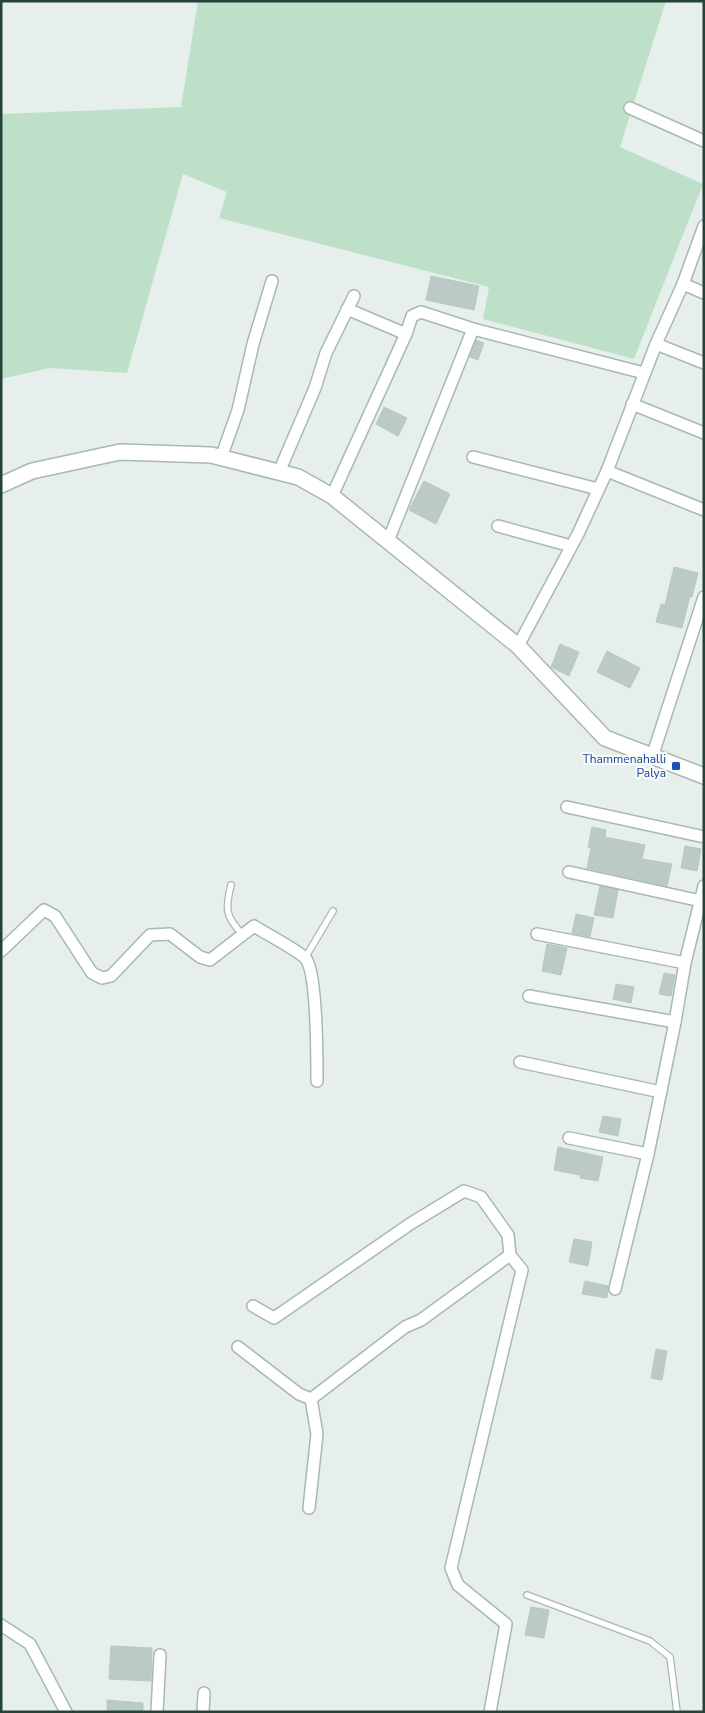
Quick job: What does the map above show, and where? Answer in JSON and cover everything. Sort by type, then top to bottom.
[{"type":"street","points":[[630,108],[704,141]]},
{"type":"street","points":[[518,646],[571,546],[607,471],[644,373],[683,284],[704,226]]},
{"type":"street","points":[[221,458],[238,410],[253,344],[272,281]]},
{"type":"street","points":[[683,284],[704,293]]},
{"type":"street","points":[[279,472],[315,388],[326,352],[354,296]]},
{"type":"street","points":[[347,309],[406,334]]},
{"type":"street","points":[[332,496],[406,334],[412,316],[421,312],[473,329],[644,373]]},
{"type":"street","points":[[388,541],[473,329]]},
{"type":"street","points":[[656,344],[704,363]]},
{"type":"street","points":[[632,404],[704,432]]},
{"type":"street","points":[[1,484],[32,471],[120,452],[211,455],[298,477],[332,496],[518,646],[605,738],[704,776]]},
{"type":"street","points":[[473,456],[598,489]]},
{"type":"street","points":[[607,471],[704,510]]},
{"type":"street","points":[[498,526],[571,546]]},
{"type":"street","points":[[652,757],[704,597]]},
{"type":"street","points":[[567,807],[704,837]]},
{"type":"street","points":[[569,872],[701,901]]},
{"type":"street","points":[[615,1290],[648,1154],[685,963],[704,886]]},
{"type":"street","points":[[1,951],[44,910],[55,916],[92,973],[102,978],[111,976],[150,935],[170,934],[200,957],[210,960],[254,926],[306,958],[310,968],[315,1014],[317,1081]]},
{"type":"street","points":[[537,934],[685,963]]},
{"type":"street","points":[[529,996],[675,1022]]},
{"type":"street","points":[[520,1062],[660,1092]]},
{"type":"street","points":[[569,1138],[648,1154]]},
{"type":"street","points":[[253,1306],[274,1318],[410,1224],[464,1191],[481,1197],[508,1235],[510,1255],[522,1270],[451,1568],[458,1585],[506,1624],[490,1712]]},
{"type":"street","points":[[311,1399],[405,1327],[421,1320],[510,1255]]},
{"type":"street","points":[[238,1348],[299,1394],[311,1399]]},
{"type":"street","points":[[309,1508],[317,1434],[311,1399]]},
{"type":"street","points":[[1,1625],[30,1644],[66,1712]]},
{"type":"street","points":[[157,1712],[160,1655]]},
{"type":"street","points":[[203,1712],[204,1694]]},
{"type":"lane","points":[[231,885],[226,909],[232,923],[243,935]]},
{"type":"lane","points":[[306,958],[333,911]]},
{"type":"lane","points":[[527,1595],[650,1641],[670,1657],[677,1712]]},
{"type":"green space","points":[[198,1],[666,1],[620,147],[703,184],[634,359],[483,319],[489,287],[219,218],[227,192],[183,174],[127,373],[50,368],[1,379],[1,114],[181,107]]},
{"type":"building","points":[[431,276],[479,286],[474,310],[426,300]]},
{"type":"building","points":[[476,340],[484,343],[478,360],[470,357]]},
{"type":"building","points":[[384,407],[407,418],[398,436],[376,424]]},
{"type":"building","points":[[424,481],[450,494],[436,524],[409,510]]},
{"type":"building","points":[[674,567],[698,573],[682,628],[656,622],[661,604],[665,605]]},
{"type":"building","points":[[560,644],[579,652],[569,676],[551,667]]},
{"type":"building","points":[[607,651],[640,668],[630,688],[597,672]]},
{"type":"building","points":[[592,827],[606,830],[605,837],[645,845],[642,859],[672,864],[667,886],[587,868],[591,848],[588,847]]},
{"type":"building","points":[[685,846],[701,849],[697,871],[681,868]]},
{"type":"building","points":[[600,886],[618,890],[613,918],[594,915]]},
{"type":"building","points":[[576,914],[594,918],[590,937],[572,933]]},
{"type":"building","points":[[547,944],[567,948],[561,975],[542,971]]},
{"type":"building","points":[[664,973],[675,975],[671,996],[659,994]]},
{"type":"building","points":[[616,984],[634,987],[631,1003],[613,999]]},
{"type":"building","points":[[603,1116],[621,1119],[618,1136],[599,1132]]},
{"type":"building","points":[[558,1147],[603,1157],[598,1181],[554,1170]]},
{"type":"building","points":[[574,1239],[592,1242],[588,1266],[569,1262]]},
{"type":"building","points":[[585,1281],[608,1286],[607,1298],[582,1294]]},
{"type":"building","points":[[656,1349],[667,1351],[662,1380],[651,1378]]},
{"type":"building","points":[[531,1607],[549,1610],[544,1638],[525,1635]]},
{"type":"building","points":[[111,1646],[152,1648],[151,1681],[109,1679]]},
{"type":"building","points":[[107,1700],[143,1703],[143,1712],[107,1712]]},
{"type":"place","name":"Thammenahalli Palya","points":[[676,766]]}]
